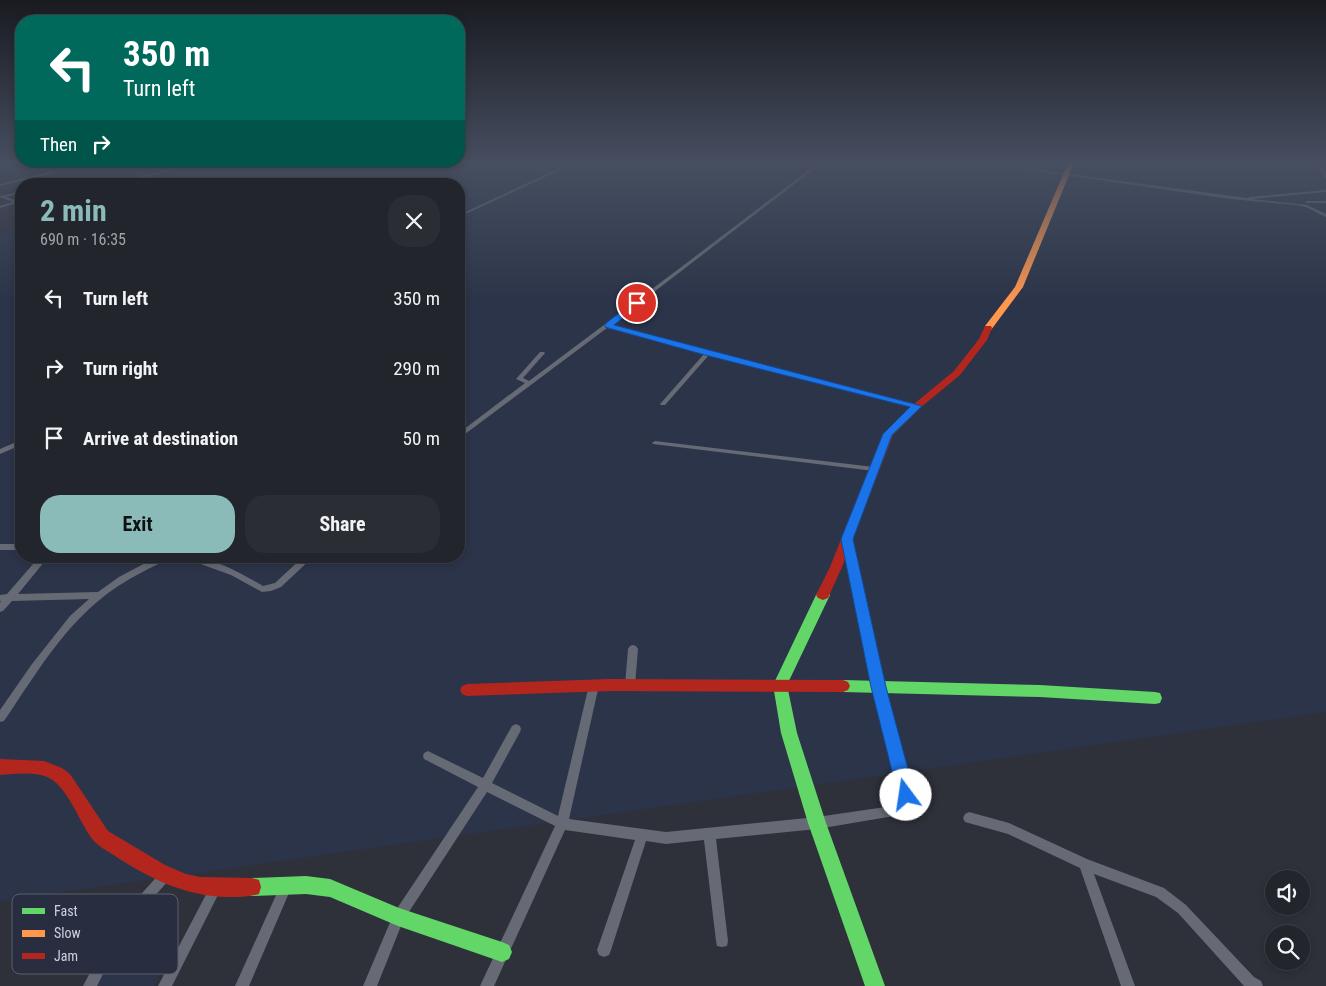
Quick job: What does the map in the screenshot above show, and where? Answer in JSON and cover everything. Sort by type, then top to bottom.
[{"type":"street","points":[[465,432],[608,326],[760,209]]},
{"type":"street","points":[[875,986],[817,823],[789,733],[780,685],[836,567],[888,434],[956,373],[983,340],[989,327],[1019,287],[1051,209]]},
{"type":"street","points":[[1311,209],[1326,216]]},
{"type":"street","points":[[608,326],[917,406]]},
{"type":"street","points":[[530,383],[519,378],[542,353]]},
{"type":"street","points":[[663,404],[708,353]]},
{"type":"street","points":[[655,443],[874,469]]},
{"type":"street","points":[[0,452],[15,445]]},
{"type":"street","points":[[847,539],[879,687],[906,795]]},
{"type":"street","points":[[0,548],[15,547]]},
{"type":"street","points":[[0,608],[4,598],[38,563]]},
{"type":"street","points":[[0,718],[74,616],[134,572],[152,563]]},
{"type":"street","points":[[205,563],[234,574],[262,589],[278,585],[302,563]]},
{"type":"street","points":[[4,598],[101,595]]},
{"type":"street","points":[[630,685],[633,649]]},
{"type":"street","points":[[467,690],[594,685],[780,685],[1023,690],[1155,698]]},
{"type":"street","points":[[487,986],[562,824],[594,685]]},
{"type":"street","points":[[370,986],[398,917],[485,786],[516,729]]},
{"type":"street","points":[[428,756],[562,824],[666,838],[817,823],[906,809]]},
{"type":"street","points":[[0,767],[22,766],[51,769],[66,778],[100,836],[165,876],[177,881],[215,889],[286,886],[330,888],[398,917],[502,952]]},
{"type":"street","points":[[969,818],[1009,829],[1084,864],[1160,892],[1182,909],[1243,975],[1256,986]]},
{"type":"street","points":[[710,833],[722,941]]},
{"type":"street","points":[[604,950],[642,834]]},
{"type":"street","points":[[1084,864],[1128,986]]},
{"type":"street","points":[[149,894],[165,876]]},
{"type":"street","points":[[242,986],[286,886]]},
{"type":"street","points":[[178,962],[215,889]]},
{"type":"street","points":[[90,986],[96,974]]},
{"type":"street","points":[[166,986],[172,974]]},
{"type":"shaded area","points":[[465,209],[1326,209],[1326,712],[49,894],[12,894],[12,899],[0,901],[0,233],[15,228],[15,563],[465,563]]},
{"type":"shaded area","points":[[100,974],[160,974],[154,986],[94,986]]},
{"type":"traffic: fast","points":[[823,595],[780,685],[789,733],[817,823],[875,986]]},
{"type":"traffic: fast","points":[[843,686],[1040,691],[1155,698]]},
{"type":"traffic: fast","points":[[252,887],[306,885],[330,888],[398,917],[502,952]]},
{"type":"traffic: slow","points":[[988,328],[1019,287],[1052,209]]},
{"type":"traffic: jam","points":[[823,595],[836,567],[888,434],[917,406],[957,373],[983,340],[988,328]]},
{"type":"traffic: jam","points":[[467,690],[610,685],[843,686]]},
{"type":"traffic: jam","points":[[0,767],[26,767],[44,769],[56,773],[71,789],[102,837],[158,872],[186,883],[200,886],[252,887]]},
{"type":"route","points":[[637,303],[608,326],[917,406],[888,434],[847,539],[879,687],[906,795]]}]
